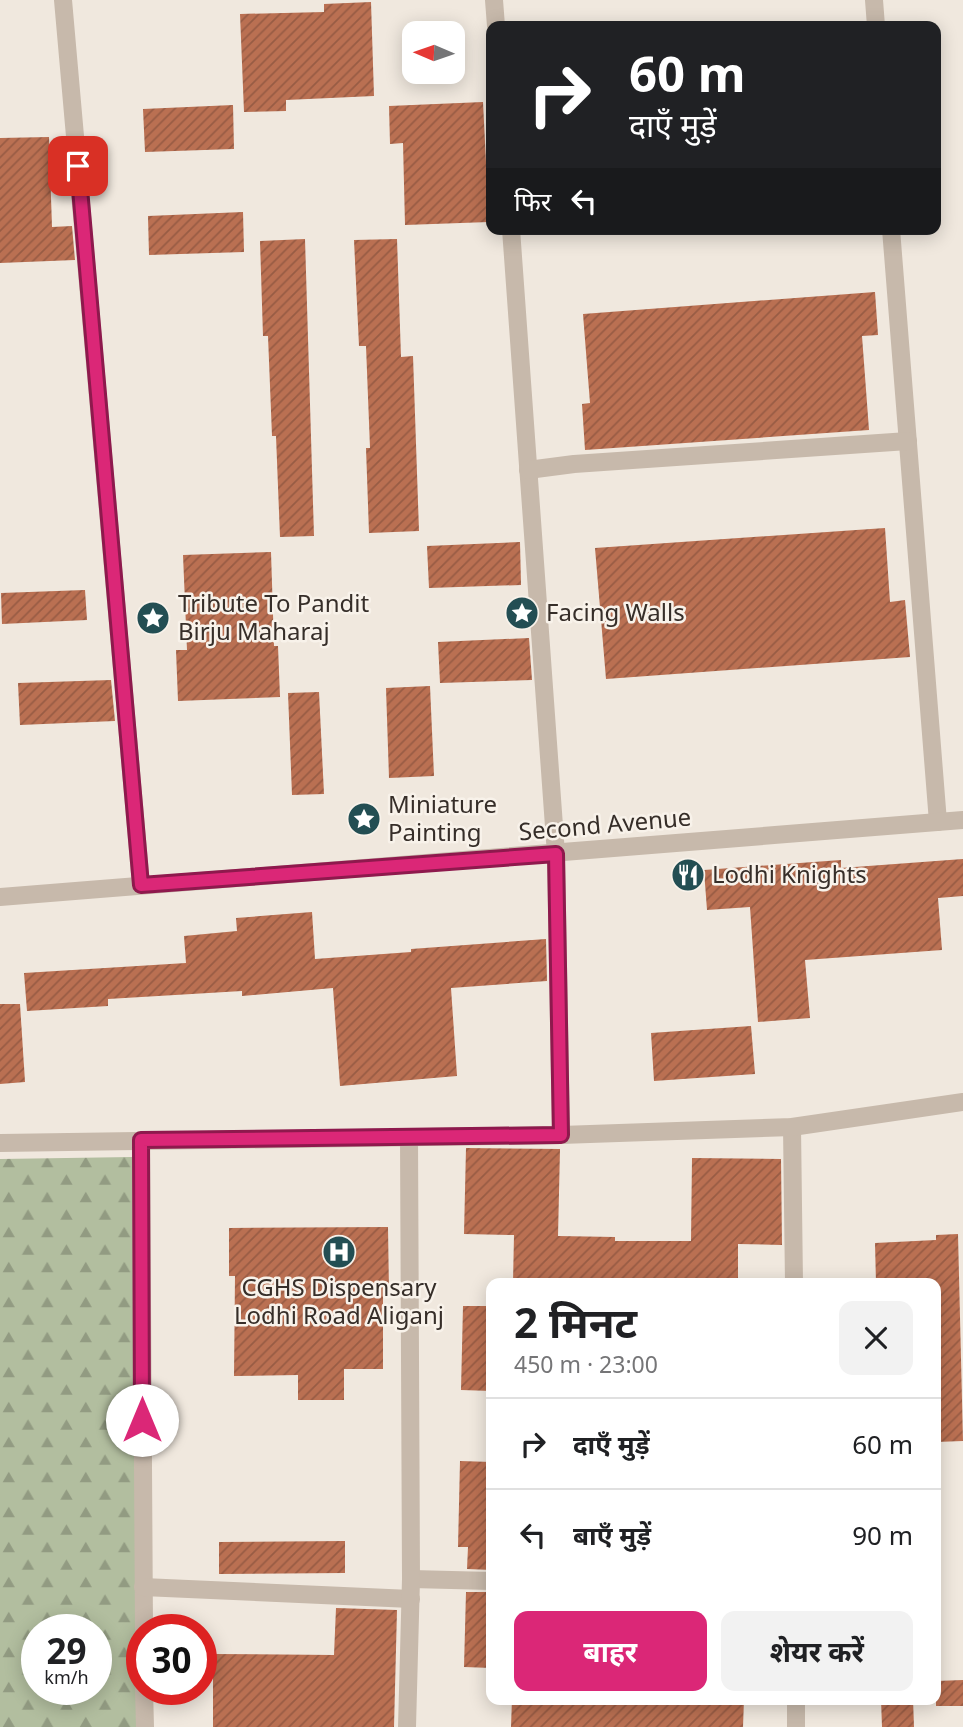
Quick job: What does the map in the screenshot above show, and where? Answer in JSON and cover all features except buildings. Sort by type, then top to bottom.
[{"type":"street","points":[[63,0],[141,885]]},
{"type":"street","points":[[494,0],[496,21]]},
{"type":"street","points":[[874,0],[876,21]]},
{"type":"street","points":[[511,235],[556,854],[561,1135]]},
{"type":"street","points":[[891,235],[938,822]]},
{"type":"street","points":[[528,470],[574,464],[908,441]]},
{"type":"street","name":"Second Avenue","points":[[0,897],[963,820]]},
{"type":"street","points":[[0,1143],[561,1135],[792,1127],[963,1102]]},
{"type":"street","points":[[792,1127],[794,1278]]},
{"type":"street","points":[[407,1727],[411,1599],[409,1137]]},
{"type":"street","points":[[141,1140],[144,1614]]},
{"type":"street","points":[[411,1579],[486,1581]]},
{"type":"street","points":[[143,1587],[411,1599]]},
{"type":"street","points":[[144,1705],[145,1727]]},
{"type":"street","points":[[796,1705],[796,1727]]},
{"type":"green space","points":[[132,1157],[138,1614],[126,1614],[126,1705],[139,1705],[139,1727],[0,1727],[0,1159]]},
{"type":"place","name":"Facing Walls","points":[[522,613]]},
{"type":"place","name":"Tribute To Pandit Birju Maharaj","points":[[153,618]]},
{"type":"place","name":"Miniature Painting","points":[[364,819]]},
{"type":"place","name":"Lodhi Knights","points":[[688,875]]},
{"type":"place","name":"CGHS Dispensary Lodhi Road Aliganj","points":[[339,1252]]},
{"type":"route","points":[[78,166],[141,885],[556,854],[561,1135],[141,1140],[142,1420]]}]
